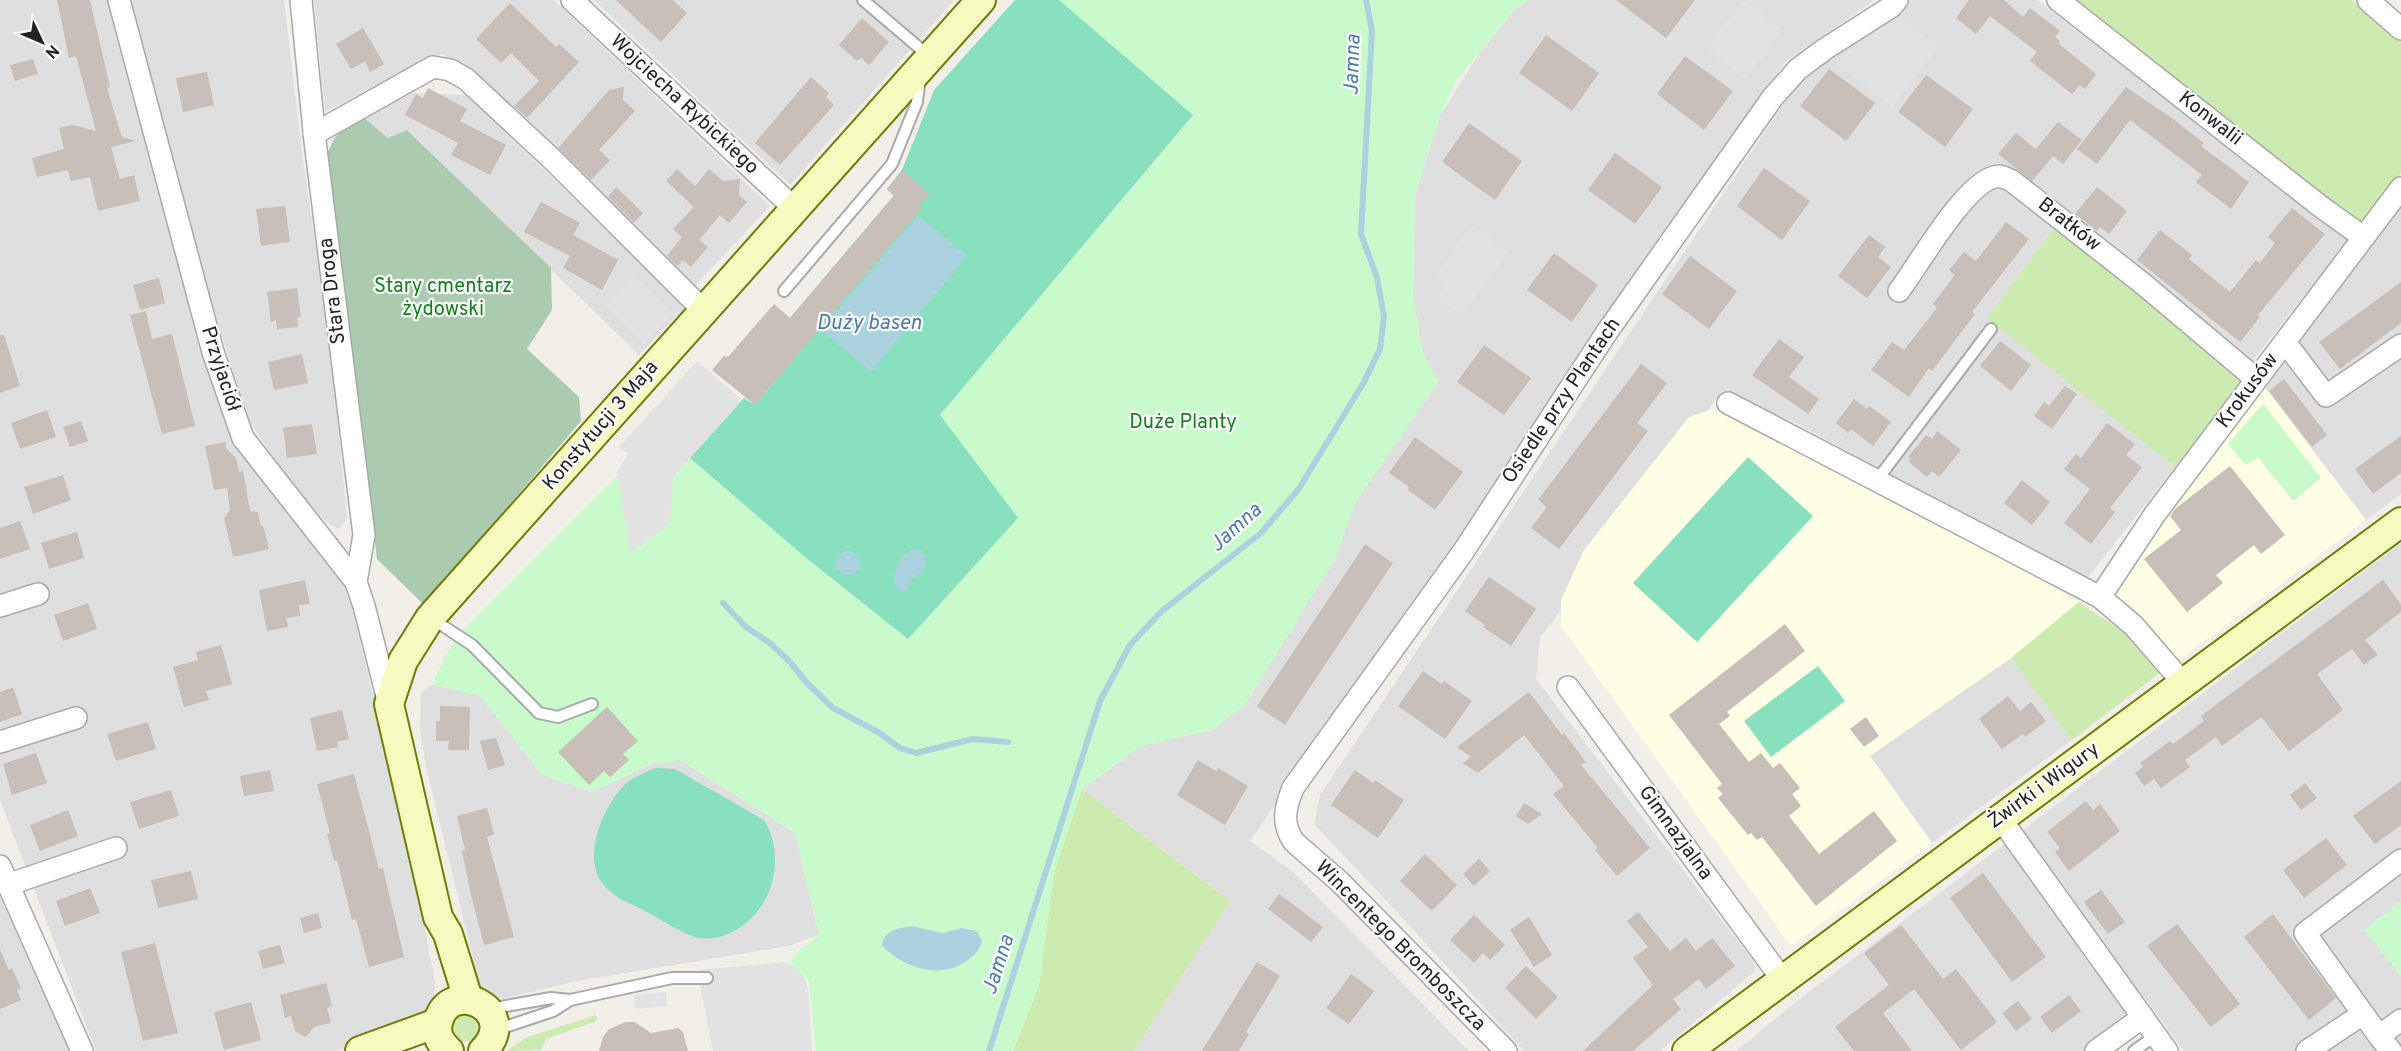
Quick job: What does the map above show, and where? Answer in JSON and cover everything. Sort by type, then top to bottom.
[{"type":"street","name":"Przyjaciół","points":[[119,0],[210,341],[243,438],[356,582],[389,704]]},
{"type":"street","name":"Stara Droga","points":[[301,0],[314,134],[364,535],[356,582]]},
{"type":"street","name":"Wojciecha Rybickiego","points":[[572,0],[795,209]]},
{"type":"street","name":"Konstytucji 3 Maja","points":[[389,704],[403,661],[430,618],[981,0]]},
{"type":"street","name":"Osiedle przy Plantach","points":[[1294,842],[1288,834],[1284,816],[1293,788],[1463,552],[1607,332],[1730,157],[1773,97],[1798,69],[1891,7],[1897,0]]},
{"type":"street","name":"Konwalii","points":[[2058,0],[2363,237]]},
{"type":"street","points":[[2368,0],[2401,29]]},
{"type":"street","points":[[314,134],[433,67],[450,70],[466,79],[554,161],[704,311]]},
{"type":"street","name":"Bratków","points":[[1899,291],[1965,197],[1992,177],[2001,176],[2012,181],[2142,283],[2256,380]]},
{"type":"street","name":"Krokusów","points":[[2100,597],[2155,514],[2401,188]]},
{"type":"street","points":[[2285,342],[2326,396],[2401,345]]},
{"type":"street","points":[[1728,403],[2100,597],[2134,626],[2184,684]]},
{"type":"street","name":"Żwirki i Wigury","points":[[1687,1051],[2401,522]]},
{"type":"street","points":[[0,606],[38,594]]},
{"type":"street","name":"Gimnazjalna","points":[[1568,687],[1782,979]]},
{"type":"street","points":[[389,704],[438,917],[448,934],[468,1031]]},
{"type":"street","points":[[0,742],[76,718]]},
{"type":"street","points":[[2000,818],[2162,1043]]},
{"type":"street","name":"Wincentego Bromboszcza","points":[[1294,842],[1340,882],[1506,1051]]},
{"type":"street","points":[[82,1051],[3,875],[116,848]]},
{"type":"street","points":[[2401,860],[2304,933],[2385,1044],[2401,1020]]},
{"type":"street","points":[[2307,1051],[2363,1014]]},
{"type":"street","points":[[2096,1051],[2143,1017]]},
{"type":"street","points":[[360,1051],[468,1031]]},
{"type":"street","points":[[393,1051],[468,1031]]},
{"type":"lane","points":[[784,291],[892,164],[917,102],[926,62],[863,0]]},
{"type":"lane","points":[[1877,480],[1991,329]]},
{"type":"lane","points":[[430,618],[472,645],[539,713],[558,717],[592,704]]},
{"type":"lane","points":[[468,1031],[551,998],[570,1000],[672,978],[707,978]]},
{"type":"lane","points":[[468,1031],[553,1011],[570,1000]]},
{"type":"lane","points":[[2134,1051],[2162,1043]]},
{"type":"shaded area","points":[[0,0],[107,0],[159,194],[228,429],[328,559],[346,586],[418,890],[435,983],[433,1006],[426,1015],[395,1036],[334,1051],[96,1051],[0,800]]},
{"type":"shaded area","points":[[130,0],[284,0],[302,154],[331,349],[347,519],[339,529],[330,525],[303,503],[247,417],[197,255]]},
{"type":"shaded area","points":[[314,0],[554,0],[770,206],[692,289],[591,183],[475,79],[443,54],[404,70],[325,112]]},
{"type":"shaded area","points":[[594,0],[954,0],[790,185]]},
{"type":"shaded area","points":[[1529,0],[1875,0],[1785,62],[1250,841],[1293,872],[1469,1051],[1134,1051],[1230,901],[1082,789],[1141,746],[1212,730],[1335,559],[1354,504],[1437,382],[1421,347],[1413,293],[1415,195],[1440,116],[1479,54],[1515,9]]},
{"type":"shaded area","points":[[1743,0],[1783,30],[1745,79],[1706,48]]},
{"type":"shaded area","points":[[1904,0],[2037,0],[2348,240],[2251,363],[2002,184],[2244,379],[2085,581],[1798,424],[1722,391],[1540,638],[1536,679],[1753,961],[1755,971],[1660,1051],[1524,1051],[1314,824],[1320,795],[1803,75]]},
{"type":"shaded area","points":[[1898,15],[1938,47],[1892,107],[1834,62]]},
{"type":"shaded area","points":[[414,93],[467,95],[685,307],[639,355],[408,130],[389,138],[362,116]]},
{"type":"shaded area","points":[[2401,205],[2401,494],[2366,520],[2263,385]]},
{"type":"shaded area","points":[[1472,225],[1509,252],[1461,316],[1437,298],[1445,286],[1434,278]]},
{"type":"shaded area","points":[[634,275],[674,314],[644,344],[604,305]]},
{"type":"shaded area","points":[[697,361],[742,400],[673,477],[670,523],[630,554],[617,472],[628,454],[619,447]]},
{"type":"shaded area","points":[[2263,385],[2366,520],[2179,660],[2145,619],[2110,591]]},
{"type":"shaded area","points":[[1710,410],[1745,418],[2079,602],[2011,658],[1870,756],[1932,843],[1791,946],[1561,626],[1561,600],[1584,550],[1689,417]]},
{"type":"shaded area","points":[[2401,543],[2401,1051],[2184,1051],[2145,998],[2093,1051],[1736,1051],[1796,1002]]},
{"type":"shaded area","points":[[2011,658],[2072,740],[1932,843],[1869,756]]},
{"type":"shaded area","points":[[432,685],[480,695],[542,775],[592,792],[652,764],[680,760],[795,833],[819,935],[788,946],[577,981],[502,999],[481,990],[426,767],[420,728],[421,693]]},
{"type":"shaded area","points":[[0,887],[74,1051],[0,1051]]},
{"type":"shaded area","points":[[785,962],[793,966],[804,977],[808,989],[812,1051],[713,1051],[697,970]]},
{"type":"shaded area","points":[[666,992],[667,1006],[636,1009],[634,995]]},
{"type":"green space","points":[[1015,0],[1059,0],[1193,115],[940,415],[1018,518],[908,639],[805,557],[690,458],[744,398],[755,405],[812,337],[790,318],[895,194],[887,189],[902,170],[934,90]]},
{"type":"green space","name":"Duże Planty","points":[[1059,0],[1529,0],[1515,9],[1456,81],[1440,116],[1415,195],[1413,293],[1421,347],[1438,382],[1355,504],[1335,559],[1245,705],[1212,730],[1141,746],[1082,789],[1054,873],[1039,985],[1013,1051],[816,1051],[809,982],[790,963],[797,952],[819,935],[795,833],[680,760],[652,764],[592,792],[542,775],[480,695],[432,685],[444,658],[463,630],[617,476],[690,458],[805,557],[908,639],[1018,518],[940,415],[1193,115]],"holes":[[[912,926],[942,933],[962,928],[973,929],[977,954],[969,959],[914,966],[889,953],[891,931]]]},
{"type":"green space","points":[[2071,0],[2352,0],[2401,42],[2401,173],[2363,225]]},
{"type":"green space","name":"Stary cmentarz żydowski","points":[[362,116],[388,138],[407,130],[551,268],[552,310],[527,349],[579,397],[581,421],[424,605],[377,559],[327,154],[335,137]]},
{"type":"green space","points":[[2055,227],[2244,379],[2175,467],[1987,318]]},
{"type":"green space","points":[[2263,404],[2321,478],[2293,501],[2258,457],[2246,465],[2228,444]]},
{"type":"green space","points":[[1748,457],[1813,516],[1697,642],[1633,583]]},
{"type":"green space","points":[[2079,602],[2138,642],[2161,672],[2072,740],[2011,658]]},
{"type":"green space","points":[[1818,666],[1845,701],[1771,757],[1744,721]]},
{"type":"green space","points":[[656,768],[675,769],[764,820],[769,829],[774,847],[775,866],[768,894],[748,922],[728,934],[706,939],[683,932],[618,897],[608,890],[597,874],[594,861],[595,846],[598,831],[611,803],[628,782]]},
{"type":"green space","points":[[1082,789],[1230,901],[1134,1051],[1013,1051],[1039,985],[1054,873]]},
{"type":"green space","points":[[2401,901],[2401,976],[2364,930]]},
{"type":"green space","points":[[464,1014],[474,1018],[478,1028],[474,1038],[464,1042],[454,1038],[450,1028],[454,1018]]},
{"type":"green space","points":[[596,1015],[597,1019],[594,1022],[546,1039],[541,1050],[506,1051],[528,1037]]},
{"type":"water","name":"Duży basen","points":[[918,215],[967,256],[871,372],[821,330]]},
{"type":"water","points":[[912,550],[920,550],[925,555],[926,565],[921,573],[913,577],[907,590],[902,593],[894,584],[896,568],[903,556]]},
{"type":"water","points":[[848,551],[853,552],[859,558],[859,568],[853,574],[848,575],[843,574],[837,568],[836,563],[837,558],[843,552]]},
{"type":"water","points":[[912,926],[942,933],[962,928],[977,931],[982,941],[975,954],[958,966],[947,969],[924,969],[902,961],[882,946],[889,933]]},
{"type":"building","points":[[57,0],[90,0],[110,87],[107,88],[122,137],[136,141],[111,147],[120,179],[134,175],[140,201],[98,211],[90,177],[71,181],[68,170],[37,177],[32,158],[64,149],[59,128],[72,125],[96,131],[76,56],[69,58]]},
{"type":"building","points":[[616,0],[673,0],[687,13],[661,42]]},
{"type":"building","points":[[1616,0],[1695,0],[1666,38]]},
{"type":"building","points":[[1969,0],[2004,0],[2023,17],[2030,8],[2060,31],[2055,37],[2060,41],[2058,43],[2096,74],[2085,89],[2080,85],[2072,94],[2030,61],[2037,52],[1990,16],[1976,34],[1956,18]]},
{"type":"building","points":[[510,3],[556,47],[559,44],[579,62],[527,118],[514,106],[539,81],[511,53],[501,63],[476,39]]},
{"type":"building","points":[[862,18],[889,42],[869,65],[861,58],[857,61],[839,45]]},
{"type":"building","points":[[363,28],[384,64],[370,72],[365,61],[351,69],[336,44]]},
{"type":"building","points":[[1546,35],[1599,73],[1572,111],[1519,73]]},
{"type":"building","points":[[1685,56],[1733,91],[1704,130],[1657,94]]},
{"type":"building","points":[[33,59],[38,74],[15,81],[10,65]]},
{"type":"building","points":[[1829,69],[1875,103],[1846,141],[1800,106]]},
{"type":"building","points":[[207,72],[214,105],[183,112],[176,78]]},
{"type":"building","points":[[1926,75],[1973,109],[1945,147],[1898,112]]},
{"type":"building","points":[[811,77],[829,93],[826,97],[834,105],[780,165],[755,143]]},
{"type":"building","points":[[624,87],[623,100],[635,111],[599,150],[610,160],[591,180],[558,148],[609,90]]},
{"type":"building","points":[[2126,87],[2173,119],[2204,143],[2201,146],[2249,182],[2231,209],[2196,182],[2202,175],[2130,120],[2097,164],[2077,149]]},
{"type":"building","points":[[428,88],[467,109],[460,121],[506,145],[490,175],[451,155],[458,143],[405,115],[416,94],[423,98]]},
{"type":"building","points":[[2058,122],[2082,140],[2063,164],[2053,156],[2032,181],[1998,154],[2016,133],[2036,149]]},
{"type":"building","points":[[1469,123],[1522,161],[1495,200],[1442,162]]},
{"type":"building","points":[[1615,153],[1662,187],[1635,224],[1588,190]]},
{"type":"building","points":[[1764,168],[1810,201],[1782,240],[1737,206]]},
{"type":"building","points":[[677,169],[695,186],[709,169],[723,181],[740,179],[739,195],[747,202],[729,223],[720,215],[699,240],[708,247],[691,267],[683,260],[677,266],[667,256],[682,237],[673,229],[694,207],[666,181]]},
{"type":"building","points":[[902,170],[929,194],[919,206],[922,208],[755,405],[712,370],[724,356],[728,357],[774,304],[790,318],[894,196],[887,189]]},
{"type":"building","points":[[616,187],[643,213],[634,223],[608,197]]},
{"type":"building","points":[[2097,187],[2127,211],[2109,234],[2100,227],[2097,231],[2075,214]]},
{"type":"building","points":[[541,202],[580,223],[573,235],[618,260],[602,290],[563,268],[570,256],[524,232]]},
{"type":"building","points":[[285,206],[290,242],[261,246],[256,209]]},
{"type":"building","points":[[2292,208],[2325,234],[2258,315],[2260,317],[2240,342],[2137,260],[2160,230],[2192,255],[2189,259],[2230,292],[2256,260],[2260,263],[2275,243],[2268,237]]},
{"type":"building","points":[[2006,222],[2029,239],[1972,312],[1975,314],[1932,371],[1929,368],[1909,397],[1871,370],[1892,342],[1904,350],[1937,308],[1933,304],[1955,275],[1949,270],[1964,252],[1976,261]]},
{"type":"building","points":[[1869,235],[1885,247],[1878,257],[1891,267],[1867,298],[1838,276]]},
{"type":"building","points":[[1554,253],[1598,285],[1572,322],[1527,290]]},
{"type":"building","points":[[1690,256],[1737,291],[1709,329],[1662,294]]},
{"type":"building","points":[[159,278],[165,303],[140,310],[133,285]]},
{"type":"building","points":[[2401,282],[2401,323],[2340,369],[2319,342]]},
{"type":"building","points":[[297,288],[301,317],[297,318],[298,327],[277,329],[276,320],[271,322],[267,292]]},
{"type":"building","points":[[146,311],[152,339],[172,334],[195,426],[162,434],[130,315]]},
{"type":"building","points":[[0,335],[4,335],[20,386],[0,393]]},
{"type":"building","points":[[1779,339],[1804,357],[1789,377],[1819,399],[1808,414],[1752,375]]},
{"type":"building","points":[[2000,341],[2031,365],[2011,391],[1980,366]]},
{"type":"building","points":[[1484,345],[1531,378],[1504,415],[1457,382]]},
{"type":"building","points":[[302,354],[308,383],[274,390],[268,362]]},
{"type":"building","points":[[1641,364],[1667,383],[1637,423],[1648,431],[1559,549],[1531,528],[1547,507],[1538,500]]},
{"type":"building","points":[[2284,379],[2327,435],[2312,447],[2269,391]]},
{"type":"building","points":[[2065,386],[2077,394],[2052,429],[2034,416],[2044,402],[2049,406]]},
{"type":"building","points":[[1854,399],[1867,409],[1869,406],[1891,422],[1873,446],[1851,429],[1848,433],[1836,423]]},
{"type":"building","points":[[47,410],[56,437],[20,449],[11,423]]},
{"type":"building","points":[[81,421],[88,441],[70,447],[63,427]]},
{"type":"building","points":[[2107,423],[2135,444],[2126,455],[2142,467],[2110,508],[2115,512],[2091,544],[2064,523],[2090,489],[2064,469],[2076,454],[2081,458]]},
{"type":"building","points":[[312,424],[317,454],[287,458],[283,428]]},
{"type":"building","points":[[1937,431],[1961,450],[1939,477],[1932,471],[1927,477],[1909,462],[1911,459],[1908,457],[1926,435],[1932,439]]},
{"type":"building","points":[[2401,436],[2401,473],[2373,494],[2355,469]]},
{"type":"building","points":[[1415,437],[1463,472],[1435,510],[1389,473]]},
{"type":"building","points":[[225,442],[226,448],[236,458],[239,472],[243,471],[250,511],[258,512],[269,549],[233,557],[224,518],[230,510],[227,488],[214,490],[205,446]]},
{"type":"building","points":[[2230,466],[2285,535],[2261,554],[2254,545],[2216,575],[2223,583],[2187,612],[2144,559],[2181,530],[2170,516],[2175,509]]},
{"type":"building","points":[[63,475],[71,500],[33,514],[24,487]]},
{"type":"building","points":[[2022,480],[2050,502],[2032,525],[2004,503]]},
{"type":"building","points":[[20,521],[30,549],[0,559],[0,528]]},
{"type":"building","points":[[77,532],[84,558],[49,569],[41,543]]},
{"type":"building","points":[[1365,544],[1393,563],[1285,725],[1257,706]]},
{"type":"building","points":[[1489,577],[1536,609],[1511,646],[1483,627],[1485,625],[1465,611]]},
{"type":"building","points":[[305,580],[310,604],[299,605],[300,616],[286,618],[288,627],[267,631],[259,590]]},
{"type":"building","points":[[2383,580],[2401,604],[2401,612],[2365,640],[2378,655],[2364,665],[2352,649],[2317,674],[2343,710],[2289,751],[2261,717],[2222,746],[2216,737],[2185,760],[2190,767],[2161,788],[2154,779],[2144,786],[2135,773],[2143,767],[2140,763],[2170,741],[2173,744],[2204,721],[2201,716]]},
{"type":"building","points":[[88,603],[97,629],[63,641],[54,615]]},
{"type":"building","points":[[1785,624],[1805,651],[1727,712],[1730,716],[1719,724],[1749,762],[1761,753],[1773,768],[1780,763],[1800,788],[1792,794],[1801,806],[1789,816],[1819,854],[1874,811],[1897,841],[1816,906],[1762,837],[1757,840],[1751,833],[1748,835],[1718,798],[1723,794],[1717,788],[1722,784],[1669,715]]},
{"type":"building","points":[[221,645],[232,684],[206,691],[209,700],[184,707],[173,667],[198,660],[196,652]]},
{"type":"building","points":[[1423,671],[1442,684],[1444,681],[1472,701],[1445,739],[1398,706]]},
{"type":"building","points":[[13,687],[22,714],[0,722],[0,692]]},
{"type":"building","points":[[1529,692],[1586,762],[1581,765],[1650,848],[1617,876],[1595,850],[1598,848],[1553,794],[1564,786],[1524,735],[1478,773],[1463,763],[1471,757],[1457,747]]},
{"type":"building","points":[[2008,696],[2020,711],[2031,702],[2046,721],[2025,737],[2023,734],[2002,749],[1979,719]]},
{"type":"building","points":[[440,706],[470,707],[469,750],[448,750],[449,741],[436,741],[436,721],[440,721]]},
{"type":"building","points":[[607,707],[638,741],[623,754],[629,760],[610,777],[604,771],[589,785],[558,752]]},
{"type":"building","points":[[342,710],[349,739],[337,742],[338,747],[317,751],[310,718]]},
{"type":"building","points":[[1866,717],[1879,736],[1864,747],[1850,729]]},
{"type":"building","points":[[148,722],[156,749],[116,761],[107,734]]},
{"type":"building","points":[[496,738],[505,765],[488,770],[480,741]]},
{"type":"building","points":[[36,753],[47,783],[12,795],[3,764]]},
{"type":"building","points":[[1198,760],[1217,772],[1218,768],[1248,786],[1225,825],[1177,795]]},
{"type":"building","points":[[270,770],[274,791],[244,796],[240,776]]},
{"type":"building","points":[[1355,770],[1373,783],[1375,780],[1404,800],[1378,838],[1331,805]]},
{"type":"building","points":[[354,774],[379,869],[383,868],[404,957],[369,967],[356,919],[352,920],[337,860],[334,861],[327,834],[330,833],[317,784]]},
{"type":"building","points":[[2401,781],[2401,825],[2375,844],[2353,816]]},
{"type":"building","points":[[2305,783],[2317,798],[2301,810],[2290,795]]},
{"type":"building","points":[[171,790],[179,816],[139,829],[130,802]]},
{"type":"building","points":[[2086,801],[2093,810],[2100,804],[2120,831],[2069,871],[2055,852],[2060,848],[2047,832]]},
{"type":"building","points":[[1524,803],[1542,814],[1528,824],[1516,816]]},
{"type":"building","points":[[487,808],[494,834],[487,837],[514,937],[484,945],[471,895],[462,851],[465,850],[457,816]]},
{"type":"building","points":[[68,810],[78,836],[40,851],[30,825]]},
{"type":"building","points":[[2326,838],[2347,865],[2304,898],[2283,870]]},
{"type":"building","points":[[1425,854],[1457,885],[1432,911],[1400,881]]},
{"type":"building","points":[[1479,859],[1490,871],[1474,886],[1463,874]]},
{"type":"building","points":[[191,871],[198,899],[158,908],[151,880]]},
{"type":"building","points":[[1983,873],[2046,957],[2012,982],[1950,898]]},
{"type":"building","points":[[90,888],[100,913],[65,926],[56,901]]},
{"type":"building","points":[[2101,890],[2125,922],[2108,934],[2084,902]]},
{"type":"building","points":[[1279,894],[1323,927],[1311,942],[1268,909]]},
{"type":"building","points":[[1638,912],[1670,951],[1686,938],[1696,951],[1712,938],[1735,966],[1706,989],[1699,979],[1673,999],[1681,1009],[1633,1051],[1583,1051],[1653,985],[1633,958],[1648,947],[1627,921]]},
{"type":"building","points":[[318,913],[322,928],[304,933],[300,918]]},
{"type":"building","points":[[2273,914],[2336,998],[2309,1020],[2244,937]]},
{"type":"building","points":[[1474,915],[1505,945],[1490,960],[1483,953],[1474,963],[1450,940]]},
{"type":"building","points":[[1529,917],[1552,955],[1534,967],[1510,930]]},
{"type":"building","points":[[2177,924],[2240,1004],[2211,1027],[2147,946]]},
{"type":"building","points":[[1901,925],[1943,979],[1956,969],[1997,1022],[1961,1050],[1914,989],[1883,1013],[1912,1051],[1854,1051],[1835,1027],[1889,985],[1864,953]]},
{"type":"building","points":[[155,943],[178,1033],[143,1041],[121,952]]},
{"type":"building","points":[[280,945],[285,963],[263,969],[258,951]]},
{"type":"building","points":[[0,950],[21,988],[17,990],[21,1000],[0,1009]]},
{"type":"building","points":[[1257,962],[1280,976],[1246,1032],[1249,1034],[1239,1051],[1202,1051]]},
{"type":"building","points":[[1526,966],[1558,997],[1536,1019],[1505,988]]},
{"type":"building","points":[[1351,974],[1374,991],[1349,1024],[1326,1008]]},
{"type":"building","points":[[326,983],[332,1006],[327,1008],[331,1023],[314,1027],[306,1037],[295,1031],[291,1016],[285,1018],[280,995]]},
{"type":"building","points":[[2069,995],[2081,1011],[2052,1033],[2040,1017]]},
{"type":"building","points":[[2018,1001],[2032,1019],[2016,1031],[2002,1013]]},
{"type":"building","points":[[251,1002],[261,1040],[224,1050],[214,1012]]},
{"type":"building","points":[[626,1022],[635,1022],[651,1033],[678,1028],[683,1032],[688,1051],[599,1051],[603,1037],[609,1029]]},
{"type":"waterway","name":"Jamna","points":[[989,1051],[1100,701],[1130,645],[1162,611],[1261,533],[1298,490],[1364,382],[1380,349],[1384,317],[1377,278],[1361,234],[1372,31],[1366,0]]},
{"type":"waterway","points":[[723,603],[747,628],[770,643],[790,662],[807,683],[833,708],[878,732],[900,748],[916,753],[973,739],[1008,742]]}]
